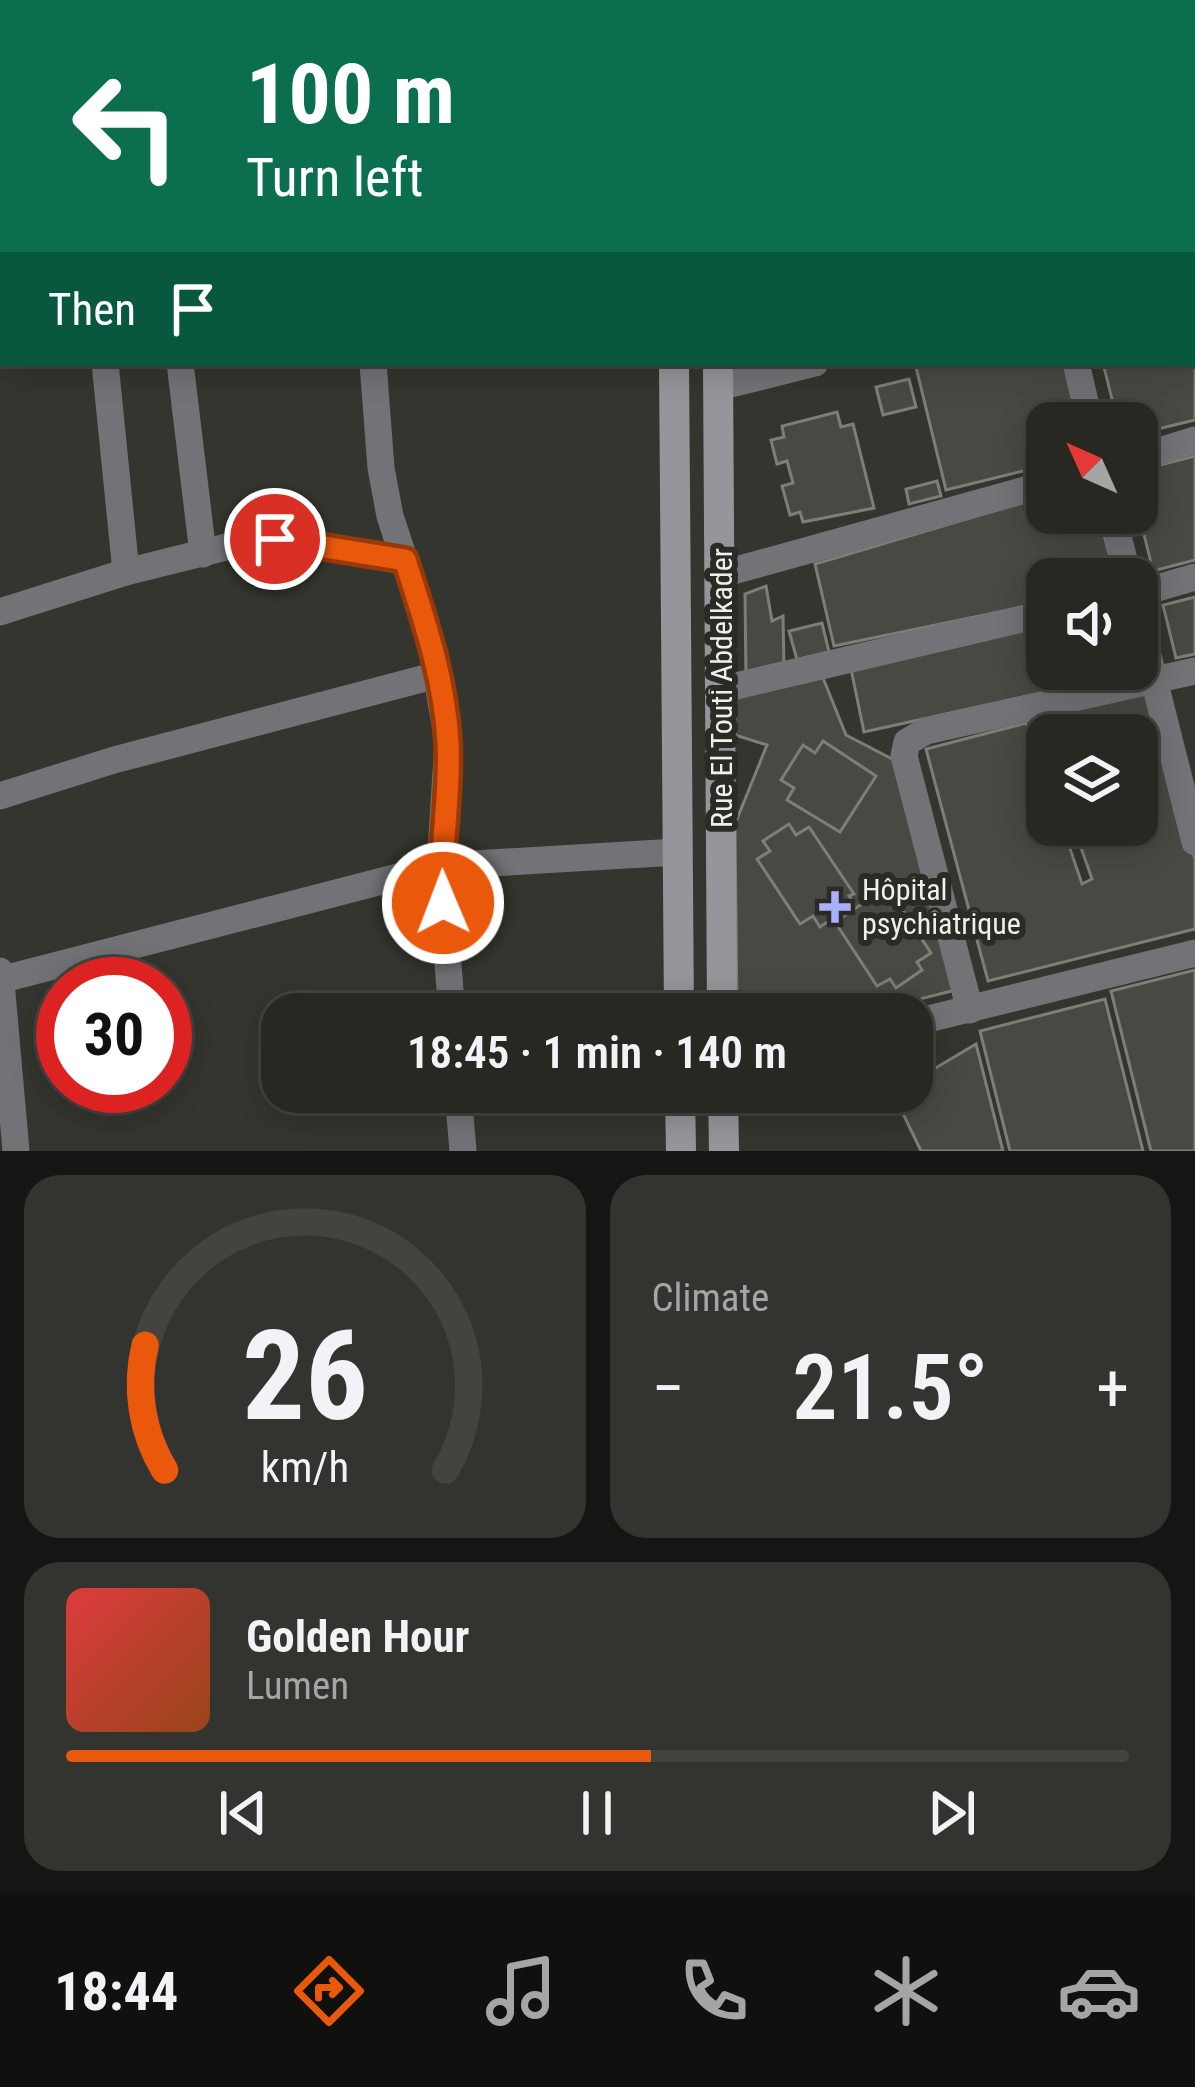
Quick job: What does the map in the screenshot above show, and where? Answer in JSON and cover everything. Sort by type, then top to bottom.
[{"type":"street","points":[[105,366],[126,572]]},
{"type":"street","points":[[180,366],[202,554]]},
{"type":"street","points":[[373,366],[380,468],[430,638],[448,741],[440,866],[450,993]]},
{"type":"street","name":"Rue El Touti Abdelkader","points":[[674,366],[679,993]]},
{"type":"street","points":[[718,375],[791,366]]},
{"type":"street","points":[[1077,366],[1085,402]]},
{"type":"street","name":"Rue El Touti Abdelkader","points":[[718,375],[722,993]]},
{"type":"street","points":[[1158,451],[1195,440]]},
{"type":"street","points":[[722,574],[1026,490]]},
{"type":"street","points":[[0,612],[126,572],[254,540],[275,539],[405,560]]},
{"type":"street","points":[[1158,588],[1195,577]]},
{"type":"street","points":[[722,689],[1026,618]]},
{"type":"street","points":[[1158,679],[1195,671]]},
{"type":"street","points":[[0,796],[114,760],[437,675]]},
{"type":"street","points":[[970,1010],[904,756],[907,742],[926,730],[1108,690]]},
{"type":"street","points":[[1157,690],[1195,842]]},
{"type":"street","points":[[16,1151],[1,977],[440,866],[677,851]]},
{"type":"street","points":[[933,1018],[1195,953]]},
{"type":"street","points":[[460,1113],[463,1151]]},
{"type":"street","points":[[680,1113],[681,1151]]},
{"type":"street","points":[[723,1113],[724,1151]]},
{"type":"building","points":[[916,366],[1071,366],[1080,402],[1026,402],[1026,470],[946,490]]},
{"type":"building","points":[[1104,366],[1195,366],[1195,420],[1158,429],[1158,402],[1113,402]]},
{"type":"building","points":[[909,379],[916,407],[883,415],[876,387]]},
{"type":"building","points":[[837,412],[841,427],[853,424],[874,508],[803,522],[800,512],[790,515],[782,486],[793,483],[787,461],[777,464],[771,440],[784,437],[782,426]]},
{"type":"building","points":[[1195,456],[1195,560],[1158,570],[1158,558],[1150,558],[1144,534],[1158,534],[1158,466]]},
{"type":"building","points":[[937,481],[941,496],[909,504],[906,489]]},
{"type":"building","points":[[1026,501],[1026,534],[1104,534],[1110,558],[1026,558],[1026,606],[834,646],[815,564]]},
{"type":"building","points":[[766,586],[772,621],[783,616],[784,669],[746,680],[745,594]]},
{"type":"building","points":[[1195,597],[1195,654],[1176,658],[1163,605]]},
{"type":"building","points":[[822,623],[829,652],[797,660],[789,631]]},
{"type":"building","points":[[1026,625],[1026,690],[1055,690],[864,732],[850,664]]},
{"type":"building","name":"Hôpital psychiatrique","points":[[819,668],[846,735],[896,761],[956,990],[933,996],[737,993],[735,824],[767,745],[735,735],[735,693]]},
{"type":"building","points":[[1152,690],[1158,714],[1061,714]]},
{"type":"building","points":[[1158,715],[1195,860],[1195,929],[988,981],[926,749],[1026,723],[1026,846],[1069,846],[1082,884],[1092,879],[1080,846],[1158,846]]},
{"type":"building","points":[[823,741],[876,776],[840,832],[787,800],[794,788],[781,780],[803,745],[815,753]]},
{"type":"building","points":[[789,824],[796,835],[809,827],[854,894],[849,896],[854,904],[820,927],[813,916],[800,924],[757,859],[770,851],[763,841]]},
{"type":"building","points":[[887,887],[931,953],[917,962],[922,970],[896,988],[890,979],[877,986],[835,922]]},
{"type":"building","points":[[1195,970],[1195,1151],[1151,1151],[1111,991]]},
{"type":"building","points":[[1105,999],[1143,1151],[1010,1151],[980,1031]]},
{"type":"building","points":[[976,1044],[1003,1151],[921,1151],[903,1113],[933,1113],[933,1070]]},
{"type":"place","name":"Hôpital psychiatrique","points":[[835,907]]},
{"type":"route","points":[[275,539],[405,560],[430,638],[448,741],[440,866],[443,903]]}]
